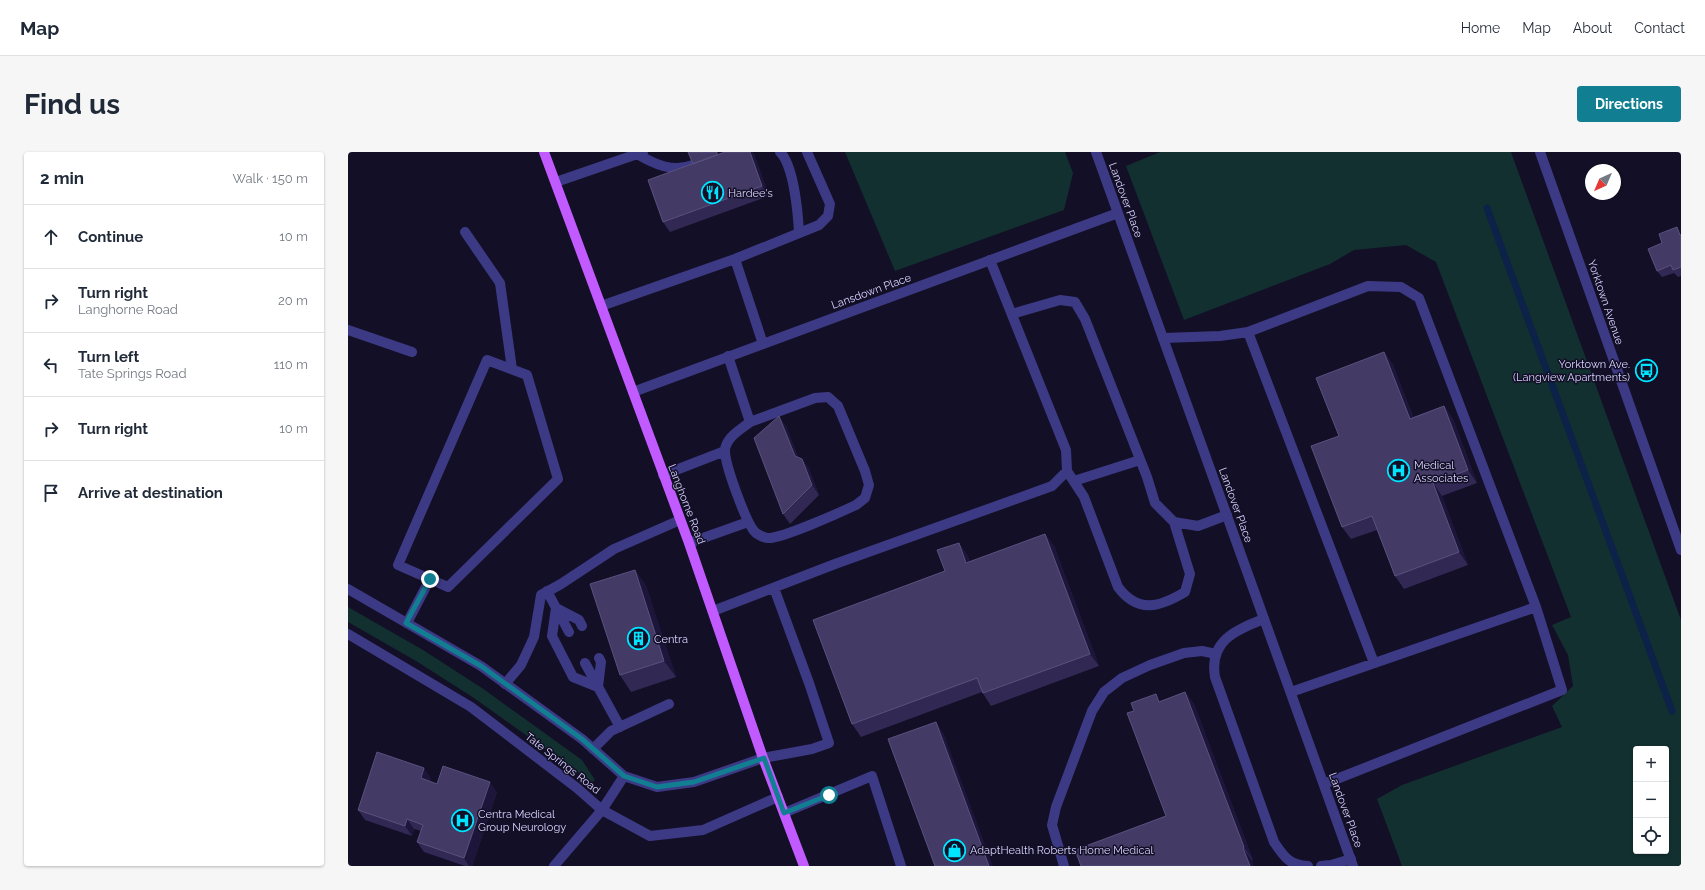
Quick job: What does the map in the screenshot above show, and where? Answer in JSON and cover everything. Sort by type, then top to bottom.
[{"type":"main road","name":"Langhorne Road","points":[[544,152],[689,543],[764,758],[804,866]]},
{"type":"street","points":[[780,152],[787,163],[791,179],[797,207],[800,232]]},
{"type":"street","points":[[601,306],[734,259],[819,225],[828,216],[830,204],[807,152]]},
{"type":"street","name":"Landover Place","points":[[1096,152],[1352,863]]},
{"type":"street","name":"Yorktown Avenue","points":[[1540,152],[1681,550]]},
{"type":"street","points":[[556,182],[640,153],[652,163],[670,168],[688,167],[702,162]]},
{"type":"street","name":"Lansdown Place","points":[[633,392],[1118,213]]},
{"type":"street","points":[[464,232],[500,283],[512,369]]},
{"type":"street","points":[[734,259],[763,344]]},
{"type":"street","points":[[990,260],[1066,450],[1067,470],[1084,497],[1118,587],[1125,596],[1143,606],[1168,602],[1186,592],[1190,574],[1174,522],[1155,503],[1140,460],[1085,319],[1075,302],[1060,300],[1012,314]]},
{"type":"street","points":[[1163,338],[1220,336],[1248,332],[1368,286],[1401,287],[1419,298],[1536,606],[1562,690],[1324,784]]},
{"type":"street","points":[[348,330],[412,352]]},
{"type":"street","points":[[1248,332],[1374,663]]},
{"type":"street","points":[[728,356],[750,422]]},
{"type":"street","points":[[486,360],[527,375],[558,479],[448,587],[430,579],[398,566],[486,360]]},
{"type":"street","points":[[828,397],[838,406],[865,471],[869,485],[865,498],[856,505],[782,535],[768,538],[757,534],[748,522],[733,480],[725,451],[730,437],[750,422],[815,398],[828,397]]},
{"type":"street","points":[[663,475],[725,451]]},
{"type":"street","points":[[1074,480],[1140,460]]},
{"type":"street","points":[[713,611],[834,564],[1052,486],[1067,470]]},
{"type":"street","points":[[1174,522],[1198,526],[1227,515]]},
{"type":"street","points":[[505,684],[521,665],[534,638],[541,595],[614,549],[680,520]]},
{"type":"street","points":[[689,543],[748,522]]},
{"type":"street","points":[[406,623],[430,579]]},
{"type":"street","points":[[348,589],[481,666],[593,749],[624,776],[657,787],[694,782],[764,758],[812,749],[829,743],[809,683],[774,588]]},
{"type":"street","points":[[547,591],[569,632]]},
{"type":"street","points":[[1291,692],[1536,606]]},
{"type":"street","points":[[556,608],[579,620],[582,626]]},
{"type":"street","points":[[556,608],[552,636],[573,677],[598,687]]},
{"type":"street","points":[[1264,619],[1240,628],[1223,640],[1216,654],[1213,666],[1215,677],[1274,842],[1284,858],[1299,865],[1308,866]]},
{"type":"street","name":"Tate Springs Road","points":[[348,634],[471,707],[577,788],[602,810],[650,836],[703,830],[778,797]]},
{"type":"street","points":[[1064,866],[1052,825],[1056,807],[1092,711],[1104,692],[1122,678],[1150,665],[1184,653],[1202,651],[1216,654]]},
{"type":"street","points":[[598,687],[601,662],[599,658]]},
{"type":"street","points":[[586,663],[620,727]]},
{"type":"street","points":[[593,749],[611,731],[669,704]]},
{"type":"street","points":[[554,866],[602,810],[624,776]]},
{"type":"street","points":[[784,813],[872,776],[901,866]]},
{"type":"street","points":[[1321,866],[1352,863]]},
{"type":"green space","points":[[845,152],[1065,152],[1073,173],[1064,210],[895,271]]},
{"type":"green space","points":[[1160,152],[1511,152],[1681,620],[1681,866],[1402,866],[1377,799],[1402,785],[1562,727],[1552,706],[1573,686],[1568,655],[1552,625],[1571,617],[1436,262],[1406,245],[1354,250],[1330,264],[1184,320],[1126,166]]},
{"type":"green space","points":[[348,607],[423,650],[482,688],[582,760],[595,780],[592,782],[474,698],[416,661],[348,622]]},
{"type":"building","points":[[688,152],[717,152],[717,155],[693,164]]},
{"type":"building","name":"Hardee's","points":[[725,152],[750,152],[762,186],[663,222],[648,180]]},
{"type":"building","points":[[1677,227],[1681,235],[1681,267],[1673,270],[1671,265],[1657,271],[1648,249],[1662,243],[1659,234]]},
{"type":"building","name":"Medical Associates","points":[[1384,352],[1410,419],[1444,406],[1468,470],[1433,483],[1459,552],[1395,576],[1372,516],[1342,527],[1311,446],[1339,436],[1316,378]]},
{"type":"building","points":[[779,416],[795,456],[802,459],[812,485],[783,514],[754,438]]},
{"type":"building","points":[[1045,534],[1090,654],[983,693],[977,678],[852,724],[813,620],[945,571],[937,550],[959,543],[966,563]]},
{"type":"building","name":"Centra","points":[[635,570],[664,661],[620,675],[590,584]]},
{"type":"building","points":[[1185,692],[1250,866],[1081,866],[1075,850],[1166,816],[1127,713],[1134,711],[1131,703],[1156,694],[1159,702]]},
{"type":"building","points":[[936,722],[989,866],[935,866],[888,739]]},
{"type":"building","points":[[377,752],[424,768],[421,778],[437,784],[443,766],[490,782],[464,858],[417,842],[423,825],[407,819],[405,826],[358,810]]},
{"type":"waterway","points":[[1487,208],[1672,711]]},
{"type":"place","name":"Hardee's","points":[[712,193]]},
{"type":"place","name":"Yorktown Ave. (Langview Apartments)","points":[[1646,370]]},
{"type":"place","name":"Medical Associates","points":[[1399,471]]},
{"type":"place","name":"Centra","points":[[639,639]]},
{"type":"place","name":"Centra Medical Group Neurology","points":[[462,820]]},
{"type":"place","name":"AdaptHealth Roberts Home Medical","points":[[954,850]]},
{"type":"route","points":[[430,579],[406,623],[481,666],[582,739],[624,776],[657,787],[694,782],[764,758],[784,813],[829,795]]}]
